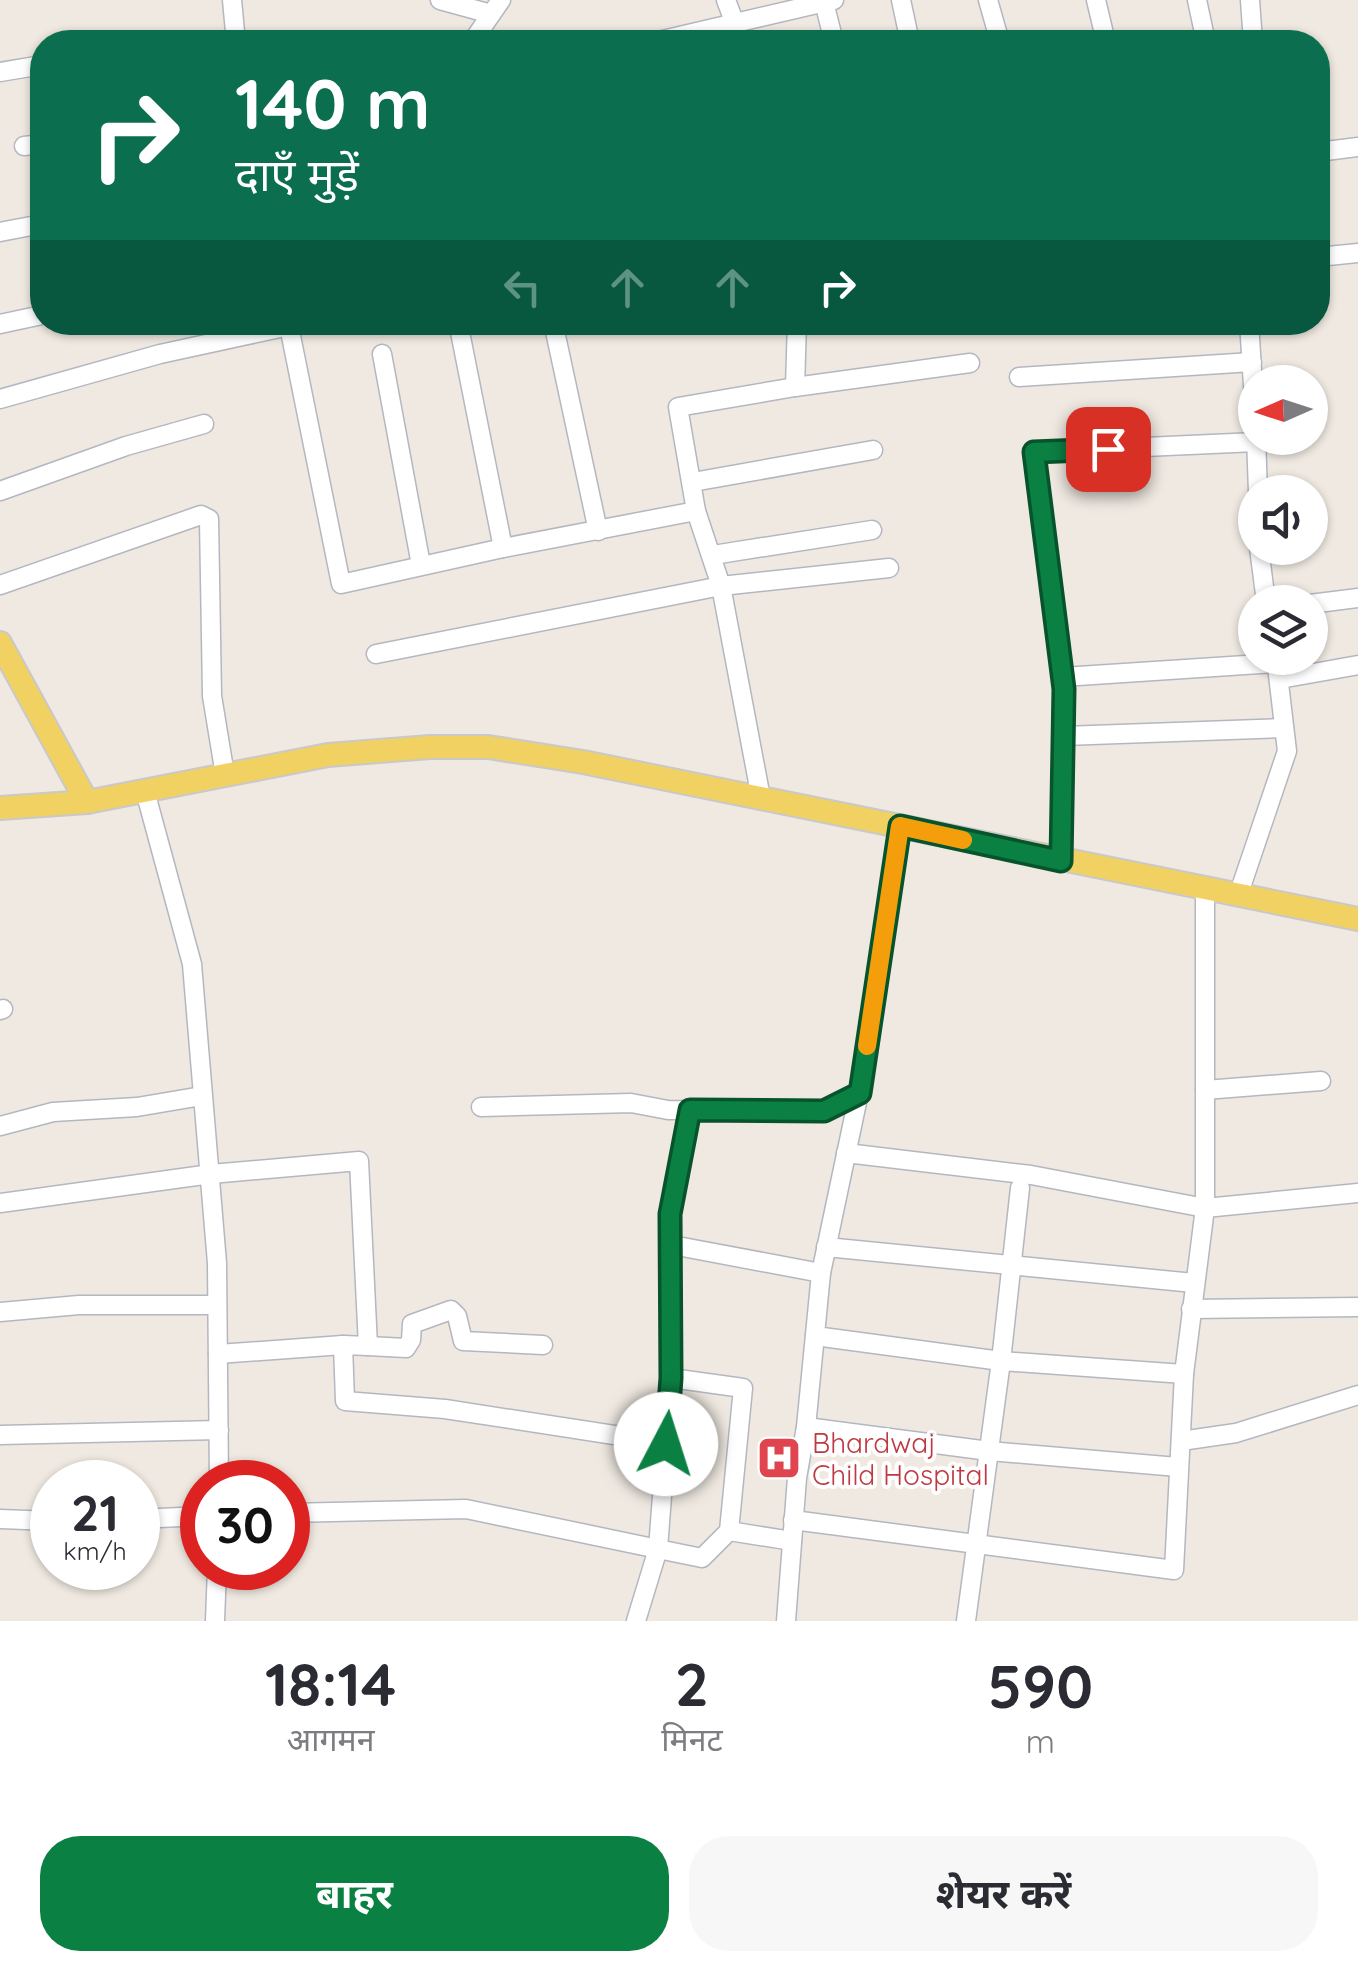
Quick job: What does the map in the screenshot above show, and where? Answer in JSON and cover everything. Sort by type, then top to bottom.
[{"type":"main road","points":[[0,643],[6,667],[87,802]]},
{"type":"main road","points":[[0,808],[87,802],[328,755],[488,747],[583,762],[1358,919]]},
{"type":"street","points":[[232,0],[235,30]]},
{"type":"street","points":[[440,0],[496,7],[480,30]]},
{"type":"street","points":[[726,0],[734,24]]},
{"type":"street","points":[[901,0],[907,30]]},
{"type":"street","points":[[988,0],[997,30]]},
{"type":"street","points":[[1096,0],[1103,30]]},
{"type":"street","points":[[1197,0],[1203,30]]},
{"type":"street","points":[[1250,0],[1252,30]]},
{"type":"street","points":[[707,30],[829,1],[833,30]]},
{"type":"street","points":[[0,72],[30,67]]},
{"type":"street","points":[[1330,150],[1358,147]]},
{"type":"street","points":[[0,232],[30,226]]},
{"type":"street","points":[[1330,256],[1358,253]]},
{"type":"street","points":[[0,324],[30,318]]},
{"type":"street","points":[[0,400],[242,335]]},
{"type":"street","points":[[292,335],[341,584],[696,511]]},
{"type":"street","points":[[461,335],[502,548]]},
{"type":"street","points":[[557,335],[598,531]]},
{"type":"street","points":[[795,387],[796,335]]},
{"type":"street","points":[[1251,335],[1252,365]]},
{"type":"street","points":[[382,354],[422,565]]},
{"type":"street","points":[[1019,377],[1252,362]]},
{"type":"street","points":[[761,798],[721,586],[696,511],[678,406],[970,363]]},
{"type":"street","points":[[0,491],[126,446],[204,424]]},
{"type":"street","points":[[1061,861],[1063,678],[1034,452],[1238,441]]},
{"type":"street","points":[[693,482],[873,450]]},
{"type":"street","points":[[0,585],[201,514],[209,518],[212,696],[226,775]]},
{"type":"street","points":[[713,556],[872,530]]},
{"type":"street","points":[[376,654],[721,586],[890,568]]},
{"type":"street","points":[[1328,602],[1358,598]]},
{"type":"street","points":[[1328,666],[1358,665]]},
{"type":"street","points":[[1063,678],[1238,669]]},
{"type":"street","points":[[1238,896],[1287,751],[1279,675]]},
{"type":"street","points":[[1064,736],[1284,728]]},
{"type":"street","points":[[146,791],[192,964],[211,1174],[219,1460]]},
{"type":"street","points":[[786,1621],[821,1273],[860,1093],[900,826]]},
{"type":"street","points":[[794,1520],[1174,1570],[1184,1374],[1204,1208],[1205,889]]},
{"type":"street","points":[[1205,1090],[1321,1081]]},
{"type":"street","points":[[481,1107],[631,1103],[668,1110],[824,1111],[860,1093]]},
{"type":"street","points":[[0,1126],[53,1112],[137,1107],[202,1096]]},
{"type":"street","points":[[636,1621],[658,1549],[671,1378],[670,1214],[690,1110]]},
{"type":"street","points":[[846,1153],[1030,1175],[1204,1208],[1358,1194]]},
{"type":"street","points":[[0,1203],[211,1174],[359,1161],[368,1346]]},
{"type":"street","points":[[966,1621],[1020,1188]]},
{"type":"street","points":[[672,1246],[821,1273]]},
{"type":"street","points":[[826,1247],[1194,1282]]},
{"type":"street","points":[[0,1312],[78,1305],[216,1305]]},
{"type":"street","points":[[1191,1309],[1358,1308]]},
{"type":"street","points":[[218,1354],[343,1345],[406,1348],[412,1324],[451,1310],[457,1316],[463,1341],[543,1345]]},
{"type":"street","points":[[815,1336],[1001,1361],[1184,1374]]},
{"type":"street","points":[[343,1345],[345,1401],[445,1409],[666,1444]]},
{"type":"street","points":[[310,1513],[466,1509],[702,1558],[729,1531],[743,1388],[671,1378]]},
{"type":"street","points":[[1181,1440],[1236,1433],[1358,1395]]},
{"type":"street","points":[[806,1427],[989,1451],[1178,1467]]},
{"type":"street","points":[[0,1435],[219,1430]]},
{"type":"street","points":[[0,1519],[30,1520]]},
{"type":"street","points":[[729,1531],[792,1540]]},
{"type":"street","points":[[215,1621],[217,1590]]},
{"type":"slow traffic","points":[[867,1046],[900,826],[963,840]]},
{"type":"place","name":"Bhardwaj Child Hospital","points":[[779,1458]]},
{"type":"route","points":[[666,1444],[671,1378],[670,1214],[690,1110],[824,1111],[860,1093],[900,826],[1061,861],[1064,689],[1034,452],[1108,449]]}]
